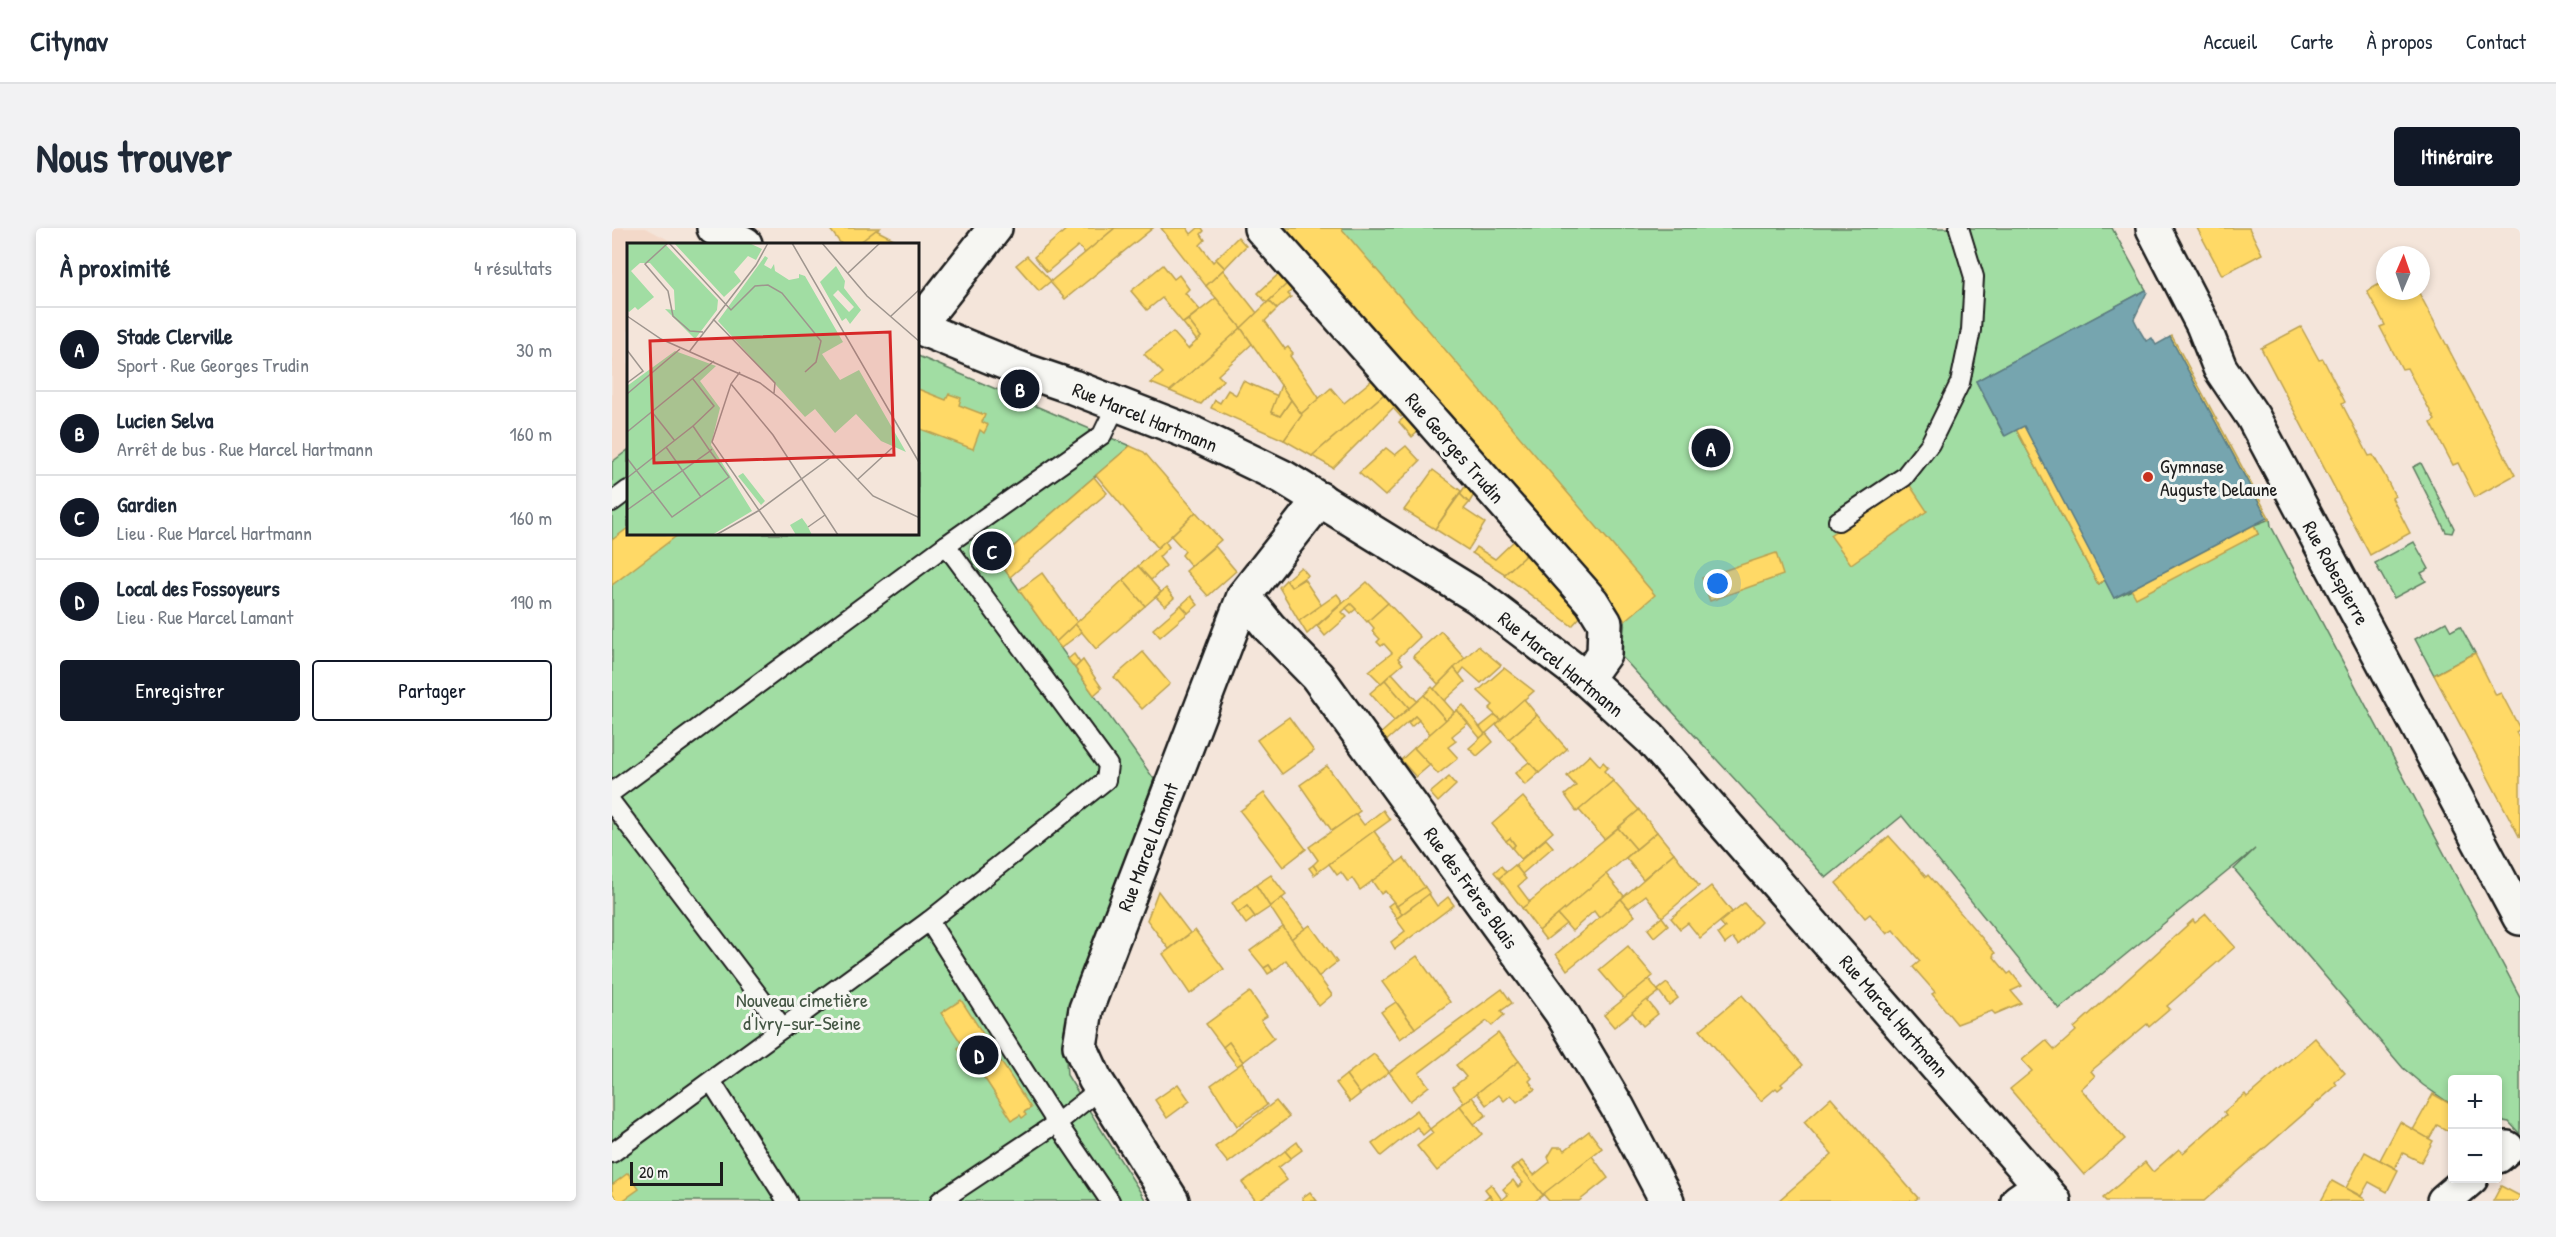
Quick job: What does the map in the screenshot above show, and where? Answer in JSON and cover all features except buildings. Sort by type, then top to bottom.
[{"type":"street","points":[[714,228],[743,243]]},
{"type":"street","points":[[920,324],[995,228]]},
{"type":"street","name":"Rue Georges Trudin","points":[[1261,228],[1592,602],[1605,623],[1604,654],[1586,679]]},
{"type":"street","name":"Rue Robespierre","points":[[2152,228],[2204,325],[2220,368],[2253,417],[2520,918]]},
{"type":"street","name":"Rue Marcel Hartmann","points":[[920,328],[1023,370],[1194,434],[1282,477],[1478,597],[1586,679],[1650,738],[2037,1196]]},
{"type":"street","name":"Rue Marcel Lamant","points":[[1172,1201],[1101,1088],[1080,1046],[1086,1009],[1244,596],[1320,499]]},
{"type":"street","name":"Rue des Frères Blais","points":[[1244,596],[1269,627],[1317,675],[1562,1012],[1618,1108],[1667,1201]]},
{"type":"street","points":[[2444,1201],[2465,1183]]},
{"type":"lane","points":[[1838,521],[1904,477],[1930,444],[1960,383],[1971,330],[1974,277],[1959,228]]},
{"type":"lane","points":[[612,792],[946,545],[1102,435],[1117,404]]},
{"type":"lane","points":[[612,502],[627,491]]},
{"type":"lane","points":[[612,1153],[929,921],[1106,780],[1108,765],[946,545]]},
{"type":"lane","points":[[612,803],[783,1028]]},
{"type":"lane","points":[[929,921],[1057,1123],[1110,1201]]},
{"type":"lane","points":[[711,1081],[787,1201]]},
{"type":"lane","points":[[940,1201],[1057,1123],[1101,1088]]},
{"type":"shaded area","points":[[612,228],[646,228],[674,243],[627,243],[627,451],[612,462]]},
{"type":"green space","points":[[1285,228],[2112,228],[2146,290],[1976,381],[2004,435],[2016,429],[2098,584],[2105,580],[2114,598],[2258,534],[2254,525],[2270,519],[2271,526],[2520,997],[2520,1134],[2509,1122],[2502,1121],[2502,1075],[2448,1075],[2448,1102],[2403,1068],[2234,869],[2255,849],[2059,1009],[1902,816],[1826,878],[1621,656],[1625,620]]},
{"type":"green space","name":"Nouveau cimetière d'Ivry-sur-Seine","points":[[920,357],[1130,446],[998,560],[1154,779],[1064,1030],[1067,1075],[1146,1201],[612,1201],[612,462],[627,451],[627,536],[920,536]]},
{"type":"green space","points":[[2421,463],[2454,528],[2452,533],[2446,532],[2413,467]]},
{"type":"green space","points":[[2414,542],[2429,569],[2421,573],[2426,581],[2394,598],[2375,563]]},
{"type":"green space","points":[[2446,622],[2451,631],[2460,626],[2475,653],[2434,675],[2415,639]]},
{"type":"place","name":"Lucien Selva","points":[[1020,389]]},
{"type":"place","name":"Stade Clerville","points":[[1711,448]]},
{"type":"place","name":"Gymnase Auguste Delaune","points":[[2148,477]]},
{"type":"place","name":"Gardien","points":[[992,551]]},
{"type":"place","name":"Local des Fossoyeurs","points":[[979,1055]]}]
